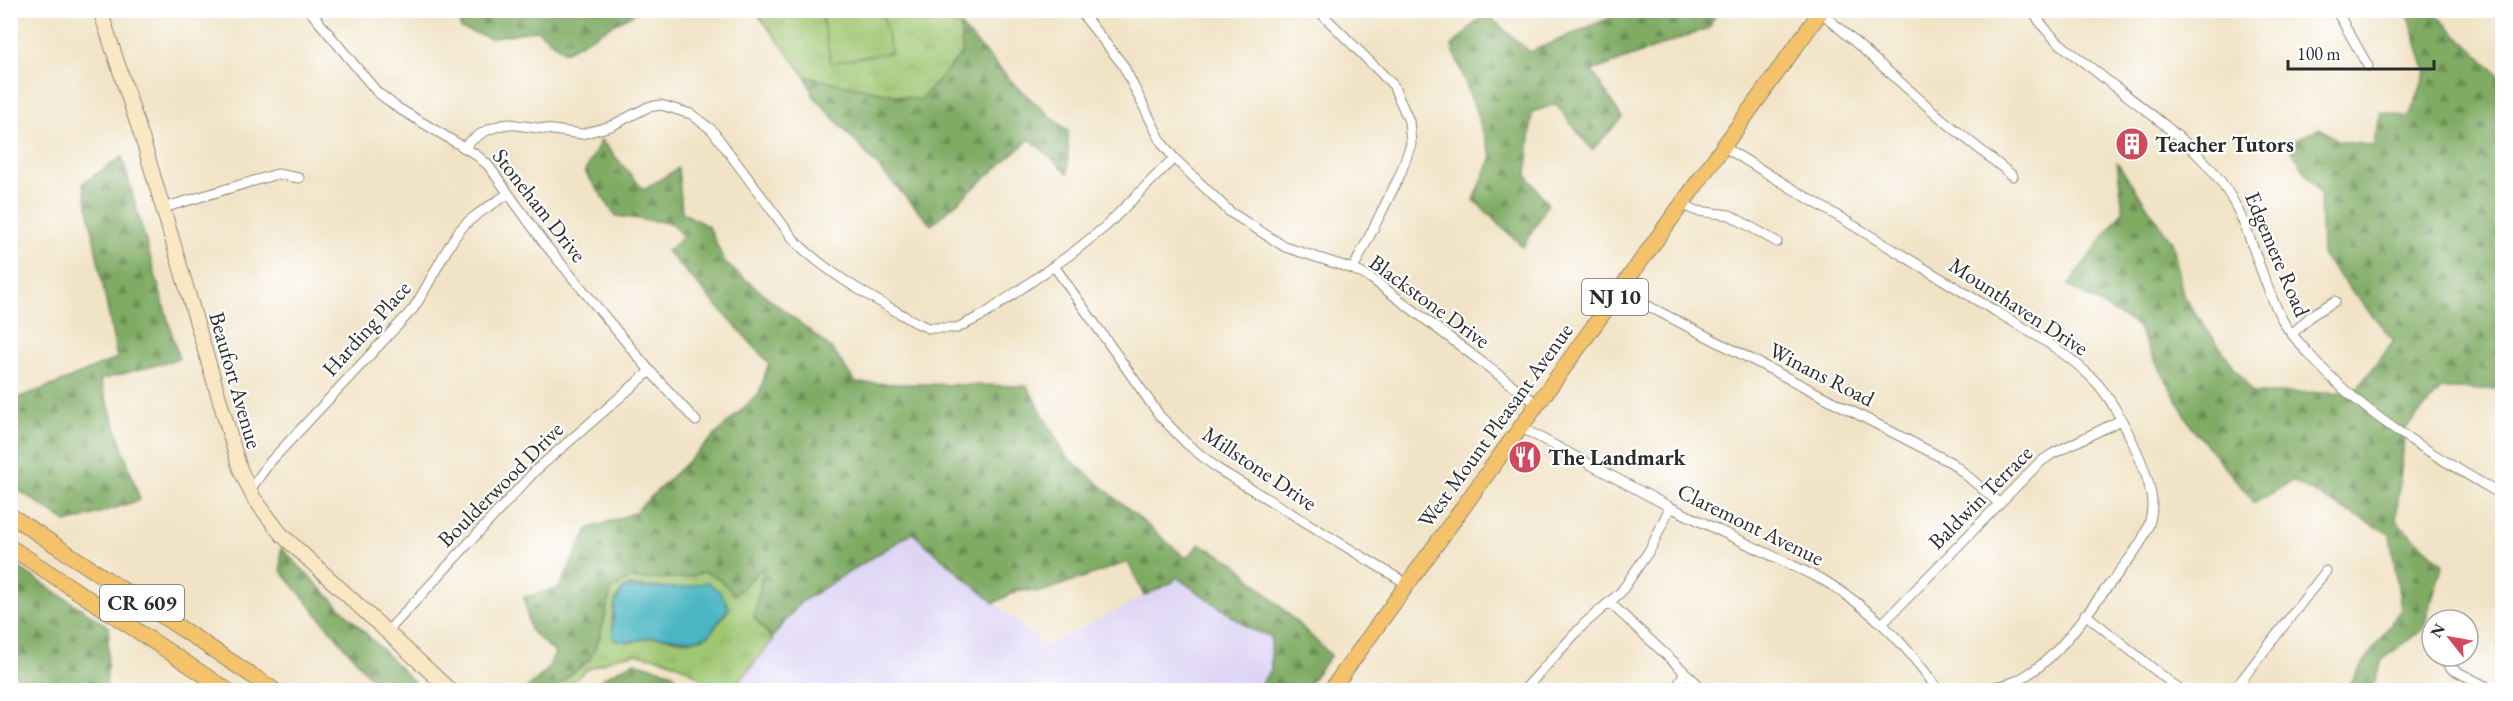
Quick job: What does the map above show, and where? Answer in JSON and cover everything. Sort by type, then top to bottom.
[{"type":"main road","name":"West Mount Pleasant Avenue","points":[[1331,690],[1822,11]]},
{"type":"main road","name":"CR 609","points":[[10,515],[274,690]]},
{"type":"main road","name":"CR 609","points":[[10,547],[227,690]]},
{"type":"street","name":"Beaufort Avenue","points":[[100,10],[163,208],[240,469],[250,490],[281,534],[450,690]]},
{"type":"street","points":[[312,14],[325,10]]},
{"type":"street","name":"Blackstone Drive","points":[[1079,10],[1123,65],[1162,143],[1174,158],[1230,212],[1285,247],[1353,269],[1372,279],[1537,404]]},
{"type":"street","points":[[1318,10],[1393,85],[1409,121],[1411,144],[1400,175],[1353,269]]},
{"type":"street","name":"Edgemere Road","points":[[2033,10],[2051,37],[2168,129],[2202,160],[2230,192],[2255,245],[2272,299],[2292,334],[2352,398],[2412,442],[2502,495]]},
{"type":"street","points":[[2336,10],[2368,66]]},
{"type":"street","points":[[1822,11],[1942,119],[2013,176]]},
{"type":"street","name":"Stoneham Drive","points":[[312,14],[377,92],[398,108],[464,147],[488,165],[544,243],[650,371],[696,421]]},
{"type":"street","points":[[464,147],[497,125],[509,124],[582,134],[611,126],[648,107],[661,105],[676,107],[691,114],[712,130],[808,255],[838,277],[928,327],[951,329],[969,324],[1054,266],[1106,226],[1174,158]]},
{"type":"street","name":"Mounthaven Drive","points":[[1724,147],[2063,355],[2098,384],[2121,420],[2148,478],[2152,506],[2150,522],[2136,550],[2048,659],[2015,681],[1972,690]]},
{"type":"street","points":[[163,208],[277,174],[299,178]]},
{"type":"street","name":"Harding Place","points":[[250,490],[269,463],[412,309],[430,284],[459,231],[508,194]]},
{"type":"street","points":[[1682,204],[1697,211],[1730,216],[1777,242]]},
{"type":"street","name":"Millstone Drive","points":[[1054,266],[1160,416],[1186,443],[1218,469],[1408,585]]},
{"type":"street","name":"Winans Road","points":[[1619,291],[1952,463],[1999,503]]},
{"type":"street","points":[[2292,334],[2312,315],[2335,301]]},
{"type":"street","name":"Boulderwood Drive","points":[[387,632],[535,471],[650,371]]},
{"type":"street","name":"Baldwin Terrace","points":[[1884,623],[1999,503],[2052,454],[2121,420]]},
{"type":"street","name":"Claremont Avenue","points":[[1520,427],[1670,507],[1825,581],[1884,623],[1918,662],[1938,690]]},
{"type":"street","points":[[1524,690],[1583,625],[1621,592],[1651,548],[1670,507]]},
{"type":"street","points":[[2234,690],[2326,571]]},
{"type":"street","points":[[1610,603],[1704,690]]},
{"type":"street","points":[[2085,614],[2180,690]]},
{"type":"street","points":[[2451,668],[2493,690]]},
{"type":"street","points":[[1676,690],[1684,673]]},
{"type":"shaded area","points":[[912,532],[1045,646],[1173,582],[1176,577],[1252,630],[1271,636],[1271,670],[1256,690],[735,690],[801,602]]},
{"type":"green space","points":[[456,10],[638,11],[565,52],[537,30],[491,38],[461,29]]},
{"type":"green space","points":[[755,11],[948,11],[961,26],[962,54],[920,100],[806,77]]},
{"type":"green space","points":[[821,11],[882,11],[891,52],[831,63]]},
{"type":"green space","points":[[1626,11],[1717,11],[1709,28],[1592,71],[1622,118],[1592,150],[1556,104],[1532,112],[1527,176],[1548,204],[1523,247],[1474,200],[1492,156],[1452,46],[1485,13],[1530,52]]},
{"type":"green space","points":[[2407,11],[2432,11],[2502,78],[2502,389],[2441,389],[2405,429],[2396,521],[2443,564],[2429,608],[2420,608],[2420,631],[2382,660],[2372,690],[2345,690],[2401,609],[2390,534],[2292,481],[2255,503],[2191,426],[2136,325],[2068,285],[2123,211],[2117,162],[2173,244],[2183,296],[2253,393],[2354,392],[2394,341],[2322,256],[2320,194],[2287,144],[2320,128],[2339,141],[2373,146],[2381,112],[2409,117],[2426,73]]},
{"type":"green space","points":[[961,26],[1016,86],[1068,131],[1068,173],[1030,139],[931,225],[813,95],[806,77],[920,100],[962,54]]},
{"type":"green space","points":[[601,140],[644,190],[678,168],[682,212],[709,227],[725,263],[831,348],[856,383],[1027,386],[1066,456],[1186,558],[1200,544],[1235,563],[1331,655],[1304,690],[1256,690],[1271,670],[1271,636],[1252,630],[1176,577],[1173,582],[1144,596],[1128,562],[1041,592],[1018,590],[994,603],[912,533],[801,602],[772,638],[754,617],[764,567],[735,595],[718,578],[705,572],[683,578],[628,579],[611,590],[600,636],[590,659],[552,690],[525,690],[547,670],[555,653],[530,630],[524,597],[559,588],[588,529],[634,513],[759,393],[769,363],[667,251],[683,237],[671,223],[616,216],[585,172]]},
{"type":"green space","points":[[122,157],[179,359],[100,380],[140,500],[68,523],[11,485],[11,400],[117,358],[83,183]]},
{"type":"green space","points":[[281,548],[422,690],[381,690],[281,571]]},
{"type":"green space","points":[[10,562],[109,627],[106,690],[26,690],[11,667]]},
{"type":"green space","points":[[765,566],[754,617],[773,640],[733,690],[715,690],[687,669],[664,659],[636,654],[616,657],[587,670],[562,690],[552,690],[590,659],[600,636],[611,590],[628,579],[683,578],[705,572],[718,578],[735,594]],"holes":[[[703,583],[728,611],[709,635],[701,639],[683,641],[656,636],[632,642],[614,640],[613,610],[618,596],[628,586],[682,588]]]},
{"type":"green space","points":[[634,662],[670,672],[691,690],[592,690],[603,678]]},
{"type":"water","points":[[707,582],[720,592],[729,607],[709,635],[688,640],[653,637],[627,642],[612,637],[615,603],[624,588],[682,588]]},
{"type":"place","name":"Teacher Tutors","points":[[2132,144]]},
{"type":"place","name":"The Landmark","points":[[1525,457]]}]
